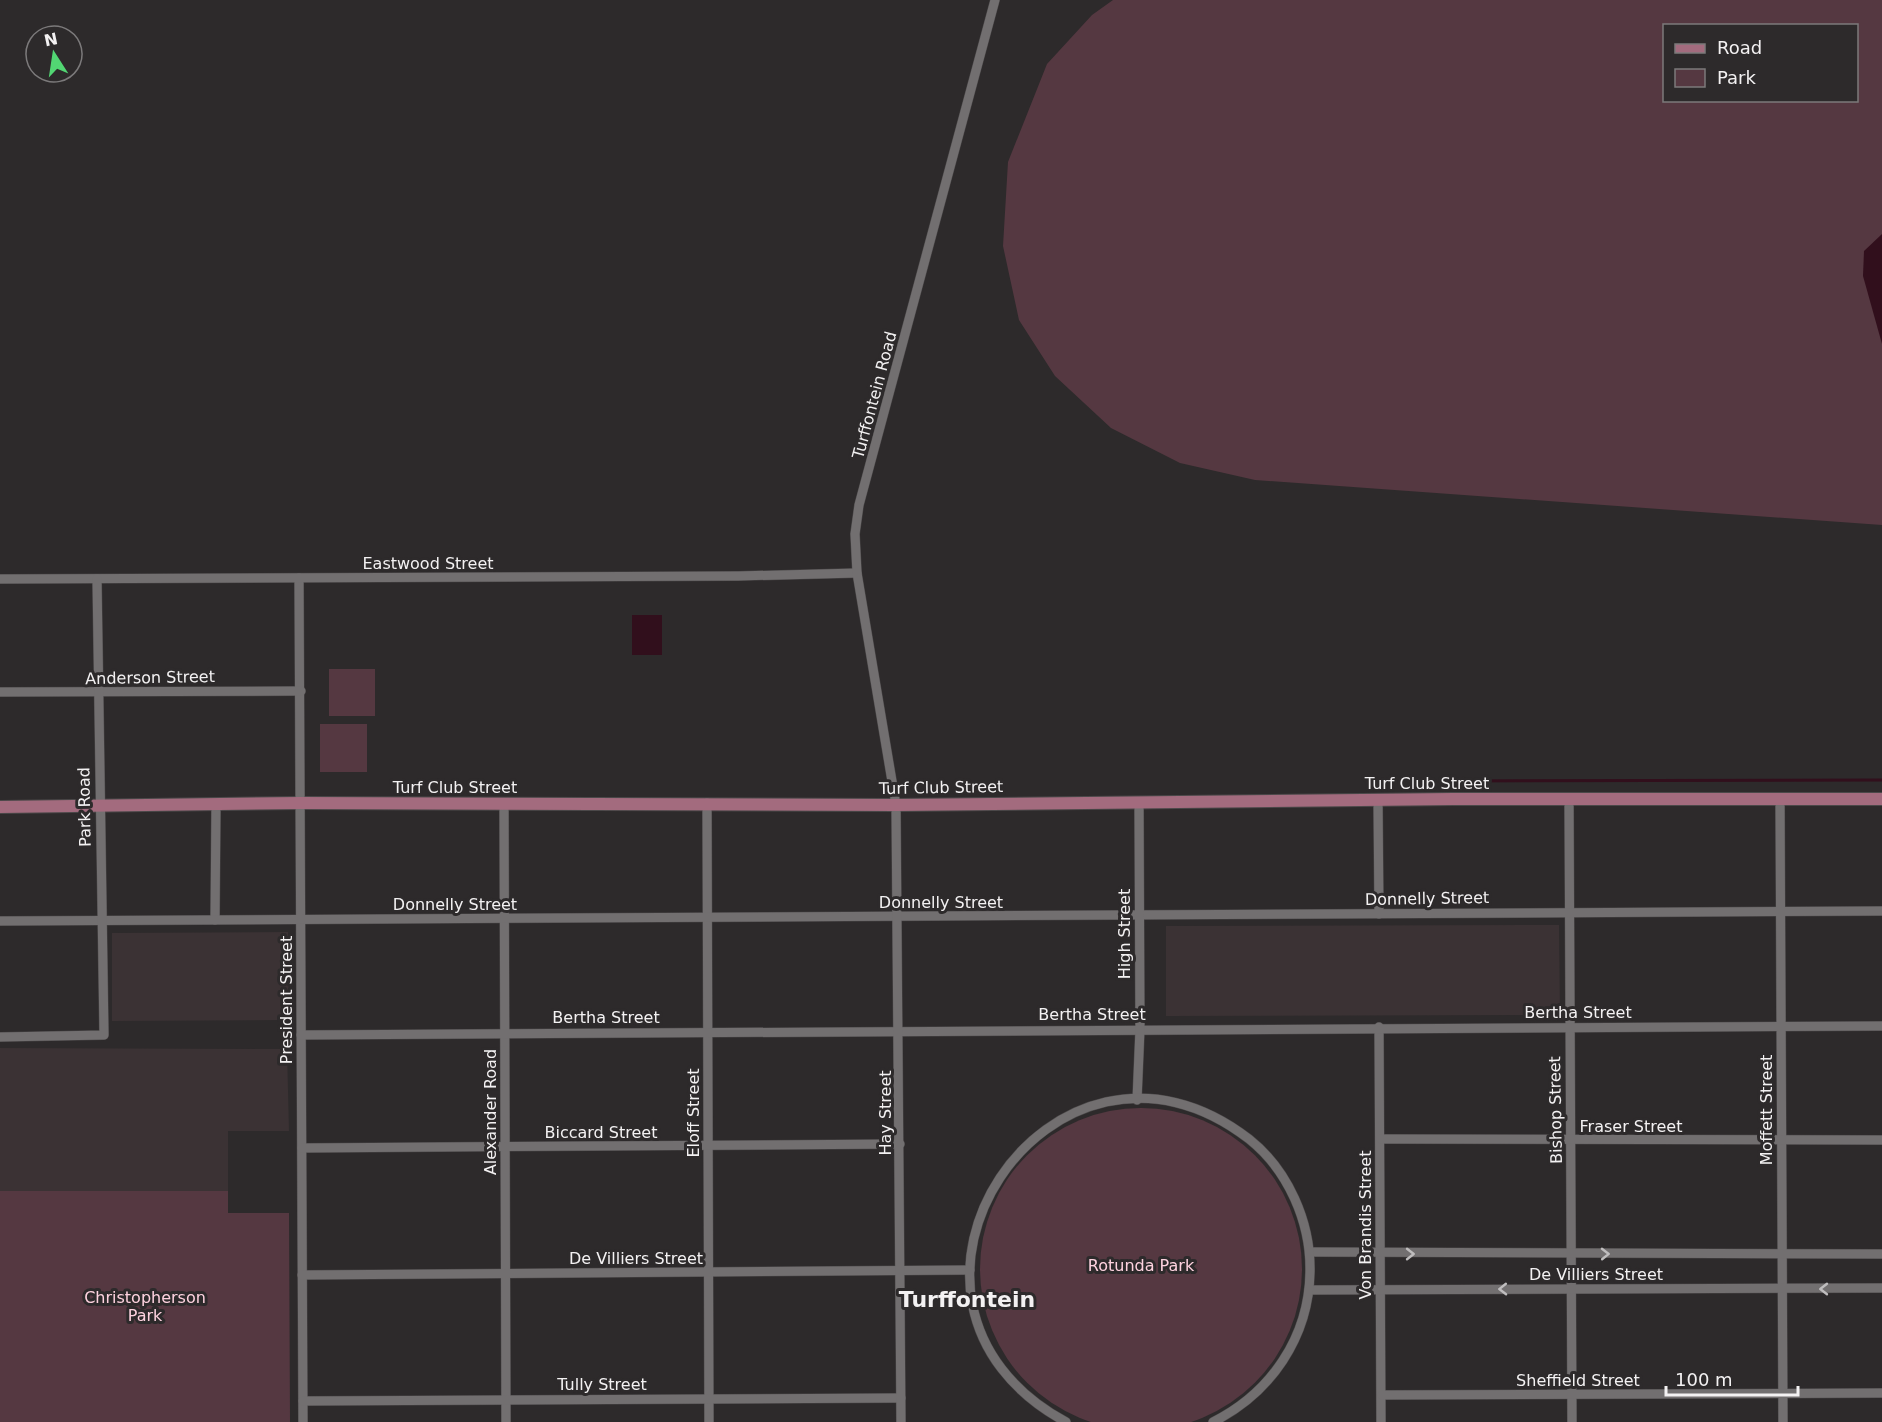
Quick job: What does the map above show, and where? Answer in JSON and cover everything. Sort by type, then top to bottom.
[{"type":"main road","name":"Turf Club Street","points":[[0,807],[300,803],[896,805],[1377,800],[1882,799]]},
{"type":"street","name":"Turffontein Road","points":[[896,805],[857,573],[855,534],[859,505],[995,0]]},
{"type":"street","name":"Eastwood Street","points":[[0,579],[857,573]]},
{"type":"street","name":"President Street","points":[[299,578],[303,1422]]},
{"type":"street","name":"Park Road","points":[[0,1036],[104,1035],[97,579]]},
{"type":"street","name":"Anderson Street","points":[[0,692],[301,691]]},
{"type":"street","name":"Bishop Street","points":[[1569,799],[1572,1422]]},
{"type":"street","name":"Moffett Street","points":[[1780,799],[1782,1422]]},
{"type":"street","points":[[1377,800],[1379,914]]},
{"type":"street","name":"Alexander Road","points":[[504,803],[506,1422]]},
{"type":"street","name":"Eloff Street","points":[[707,803],[709,1422]]},
{"type":"street","name":"High Street","points":[[1137,1100],[1140,1029],[1139,803]]},
{"type":"street","points":[[215,920],[216,805]]},
{"type":"street","name":"Hay Street","points":[[896,805],[900,1031],[901,1422]]},
{"type":"street","name":"Donnelly Street","points":[[0,921],[1882,911]]},
{"type":"street","name":"Bertha Street","points":[[301,1035],[1379,1027],[1882,1026]]},
{"type":"street","name":"Von Brandis Street","points":[[1379,1027],[1382,1422]]},
{"type":"street","points":[[1066,1422],[1021,1390],[997,1360],[984,1335],[975,1308],[970,1270],[974,1236],[984,1203],[1001,1173],[1024,1146],[1045,1129],[1076,1113],[1110,1103],[1137,1100],[1158,1101],[1199,1111],[1237,1130],[1268,1158],[1292,1192],[1306,1232],[1310,1252],[1309,1290],[1295,1340],[1277,1370],[1253,1396],[1213,1422]]},
{"type":"street","name":"Fraser Street","points":[[1381,1139],[1570,1142],[1882,1140]]},
{"type":"street","name":"Biccard Street","points":[[302,1148],[900,1144]]},
{"type":"street","name":"De Villiers Street","points":[[1310,1252],[1570,1255],[1882,1254]]},
{"type":"street","name":"De Villiers Street","points":[[302,1275],[970,1270]]},
{"type":"street","name":"De Villiers Street","points":[[1309,1290],[1882,1288]]},
{"type":"street","name":"Sheffield Street","points":[[1382,1395],[1882,1393]]},
{"type":"street","name":"Tully Street","points":[[303,1401],[901,1398]]},
{"type":"shaded area","points":[[1882,234],[1882,344],[1863,276],[1864,251]]},
{"type":"shaded area","points":[[632,615],[662,615],[662,655],[632,655]]},
{"type":"shaded area","points":[[1559,925],[1560,1015],[1166,1016],[1166,926]]},
{"type":"shaded area","points":[[288,932],[289,1020],[112,1021],[112,933]]},
{"type":"shaded area","points":[[0,1048],[287,1049],[289,1131],[228,1131],[228,1191],[0,1191]]},
{"type":"green space","points":[[1113,0],[1882,0],[1882,525],[1255,480],[1180,463],[1111,428],[1055,376],[1019,320],[1003,246],[1008,162],[1047,64],[1092,15]]},
{"type":"green space","points":[[329,669],[375,669],[375,716],[329,716]]},
{"type":"green space","points":[[320,724],[367,724],[367,772],[320,772]]},
{"type":"green space","name":"Rotunda Park","points":[[1125,1108],[1157,1108],[1188,1115],[1217,1127],[1243,1144],[1266,1167],[1283,1193],[1295,1222],[1302,1253],[1302,1285],[1295,1316],[1275,1359],[1255,1383],[1231,1403],[1188,1423],[1094,1423],[1051,1403],[1027,1383],[1007,1359],[992,1331],[980,1285],[980,1253],[987,1222],[999,1193],[1016,1167],[1039,1144],[1065,1127],[1094,1115]]},
{"type":"green space","name":"Christopherson Park","points":[[0,1191],[228,1191],[228,1213],[289,1213],[290,1422],[0,1422]]},
{"type":"waterway","points":[[1446,781],[1882,780]]},
{"type":"district","name":"Turffontein","points":[[967,1299]]}]
